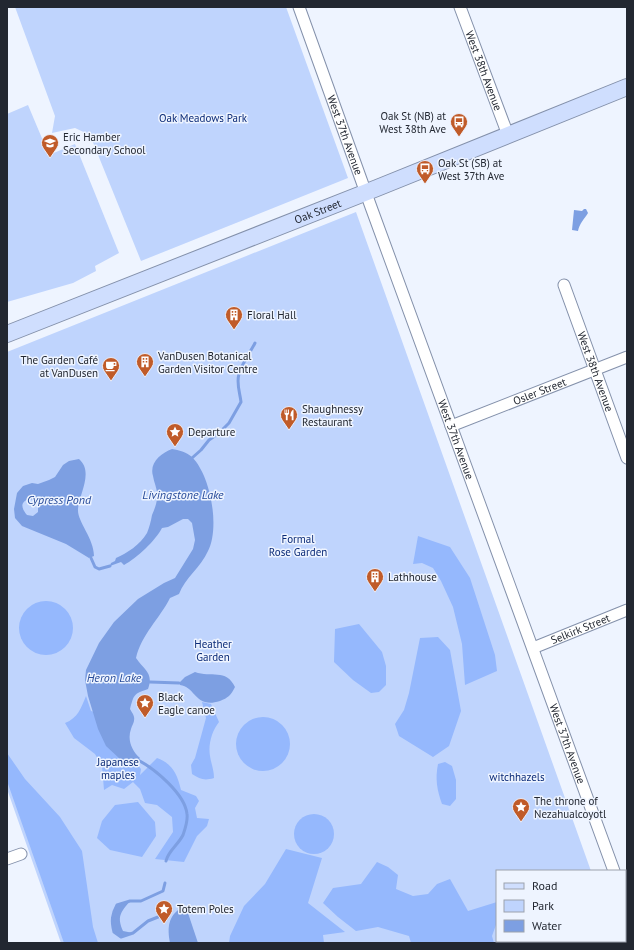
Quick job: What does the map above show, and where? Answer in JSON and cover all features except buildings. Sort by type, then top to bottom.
[{"type":"main road","name":"Oak Street","points":[[7,334],[627,87]]},
{"type":"street","name":"West 37th Avenue","points":[[299,7],[614,870]]},
{"type":"street","name":"West 38th Avenue","points":[[460,7],[508,135]]},
{"type":"street","name":"West 38th Avenue","points":[[564,285],[627,458]]},
{"type":"street","name":"Osler Street","points":[[451,426],[627,357]]},
{"type":"street","name":"Selkirk Street","points":[[533,648],[627,610]]},
{"type":"street","points":[[7,859],[21,854]]},
{"type":"green space","name":"Oak Meadows Park","points":[[15,7],[286,7],[348,178],[141,261],[90,135],[75,128],[52,133],[55,116]]},
{"type":"green space","name":"Eric Hamber Secondary School","points":[[28,105],[49,155],[75,144],[119,253],[95,266],[96,271],[73,283],[7,302],[7,114]]},
{"type":"green space","points":[[356,212],[591,870],[496,870],[496,942],[617,943],[61,943],[7,789],[7,352]]},
{"type":"green space","points":[[418,536],[450,547],[470,578],[495,655],[497,671],[465,685],[462,644],[453,607],[433,568],[422,563],[413,564]]},
{"type":"green space","points":[[46,601],[56,603],[65,609],[71,618],[73,628],[71,638],[65,647],[56,653],[46,655],[36,653],[27,647],[21,638],[19,628],[21,618],[27,609],[36,603]]},
{"type":"green space","points":[[359,624],[382,652],[386,666],[386,685],[379,692],[371,693],[353,680],[334,662],[335,629]]},
{"type":"green space","points":[[438,637],[450,650],[461,711],[449,746],[433,757],[399,736],[395,724],[404,710],[409,693],[420,638]]},
{"type":"green space","name":"Japanese maples","points":[[86,696],[91,711],[98,713],[141,769],[140,775],[157,758],[162,760],[174,770],[181,790],[196,796],[199,801],[195,808],[197,818],[209,819],[207,826],[197,836],[184,862],[155,859],[173,832],[172,817],[157,805],[145,803],[140,789],[133,782],[124,789],[112,785],[104,790],[102,766],[95,754],[74,738],[65,723],[76,715]]},
{"type":"green space","points":[[202,702],[211,704],[219,722],[214,729],[210,742],[210,756],[214,778],[207,779],[200,778],[192,774],[191,765],[195,758],[206,718]]},
{"type":"green space","points":[[258,717],[268,717],[278,721],[286,729],[290,739],[290,749],[286,759],[278,767],[268,771],[258,771],[248,767],[240,759],[236,749],[236,739],[240,729],[248,721]]},
{"type":"green space","points":[[7,753],[25,779],[60,817],[82,851],[93,927],[98,943],[64,943],[7,781]]},
{"type":"green space","points":[[445,762],[452,766],[456,780],[456,799],[450,806],[442,804],[437,784],[438,764]]},
{"type":"green space","points":[[138,802],[155,822],[156,836],[142,857],[110,850],[97,838],[102,821],[115,805]]},
{"type":"green space","points":[[314,814],[322,816],[328,820],[332,826],[334,834],[332,842],[328,848],[322,852],[314,854],[306,852],[300,848],[296,842],[294,834],[296,826],[300,820],[306,816]]},
{"type":"green space","points":[[286,849],[322,858],[308,903],[345,932],[323,935],[324,943],[229,943],[230,936],[244,906],[265,884]]},
{"type":"green space","points":[[377,862],[388,867],[398,875],[396,889],[413,896],[428,894],[437,884],[450,879],[468,911],[496,902],[496,925],[492,936],[494,943],[411,943],[409,936],[378,927],[356,931],[323,903],[333,888],[361,884]]},
{"type":"water","points":[[586,209],[588,213],[578,231],[572,230],[574,210],[582,211]]},
{"type":"water","points":[[172,449],[192,457],[204,476],[212,502],[212,541],[205,557],[185,583],[179,594],[170,598],[146,634],[138,650],[136,658],[149,675],[150,684],[148,689],[139,692],[135,696],[130,709],[134,715],[134,722],[131,728],[130,741],[133,749],[140,758],[136,762],[130,764],[120,759],[106,746],[98,729],[88,696],[85,680],[86,670],[99,643],[114,622],[138,599],[175,578],[193,549],[195,540],[192,523],[188,519],[183,519],[168,527],[162,528],[151,543],[129,562],[124,565],[121,562],[110,566],[116,558],[137,545],[147,533],[157,500],[157,492],[152,471],[154,463],[160,456]]},
{"type":"water","name":"Cypress Pond","points":[[79,459],[85,470],[86,477],[79,503],[78,514],[93,549],[94,556],[89,558],[66,544],[22,526],[15,518],[14,509],[17,493],[23,486],[32,483],[38,484],[55,477],[63,465],[69,461]],"holes":[[[29,499],[35,500],[38,505],[38,512],[33,516],[27,515],[22,506],[24,502]]]},
{"type":"water","points":[[195,672],[201,674],[223,675],[231,681],[235,687],[231,694],[225,699],[212,703],[205,702],[179,683],[185,677]]},
{"type":"water","points":[[130,901],[120,915],[120,922],[123,931],[133,933],[121,937],[114,932],[112,921],[114,911],[117,905]]},
{"type":"water","points":[[181,908],[187,910],[198,943],[170,943],[169,927],[171,919],[173,915]]},
{"type":"waterway","points":[[192,458],[209,440],[229,423],[241,402],[238,377],[240,370],[255,343]]},
{"type":"waterway","points":[[91,558],[95,567],[99,569],[110,566]]},
{"type":"waterway","points":[[150,682],[179,683]]},
{"type":"waterway","points":[[138,760],[153,769],[168,783],[181,798],[185,806],[187,819],[183,835],[167,857],[166,861]]},
{"type":"waterway","points":[[165,883],[163,891],[141,901],[130,901],[117,905],[112,918],[114,932],[121,937],[133,933],[148,921],[168,913]]},
{"type":"place","name":"Oak St (NB) at West 38th Ave","points":[[459,137]]},
{"type":"place","name":"Eric Hamber Secondary School","points":[[50,158]]},
{"type":"place","name":"Oak St (SB) at West 37th Ave","points":[[425,184]]},
{"type":"place","name":"Floral Hall","points":[[234,330]]},
{"type":"place","name":"VanDusen Botanical Garden Visitor Centre","points":[[145,377]]},
{"type":"place","name":"The Garden Café at VanDusen","points":[[111,381]]},
{"type":"place","name":"Shaughnessy Restaurant","points":[[289,430]]},
{"type":"place","name":"Departure","points":[[175,447]]},
{"type":"place","name":"Lathhouse","points":[[375,592]]},
{"type":"place","name":"Black Eagle canoe","points":[[145,718]]},
{"type":"place","name":"The throne of Nezahualcoyotl","points":[[521,822]]},
{"type":"place","name":"Totem Poles","points":[[164,924]]},
{"type":"water label","name":"Livingstone Lake","points":[[183,494]]},
{"type":"water label","name":"Heron Lake","points":[[114,677]]},
{"type":"park label","name":"Formal Rose Garden","points":[[298,545]]},
{"type":"park label","name":"Heather Garden","points":[[213,650]]},
{"type":"park label","name":"witchhazels","points":[[517,777]]}]
